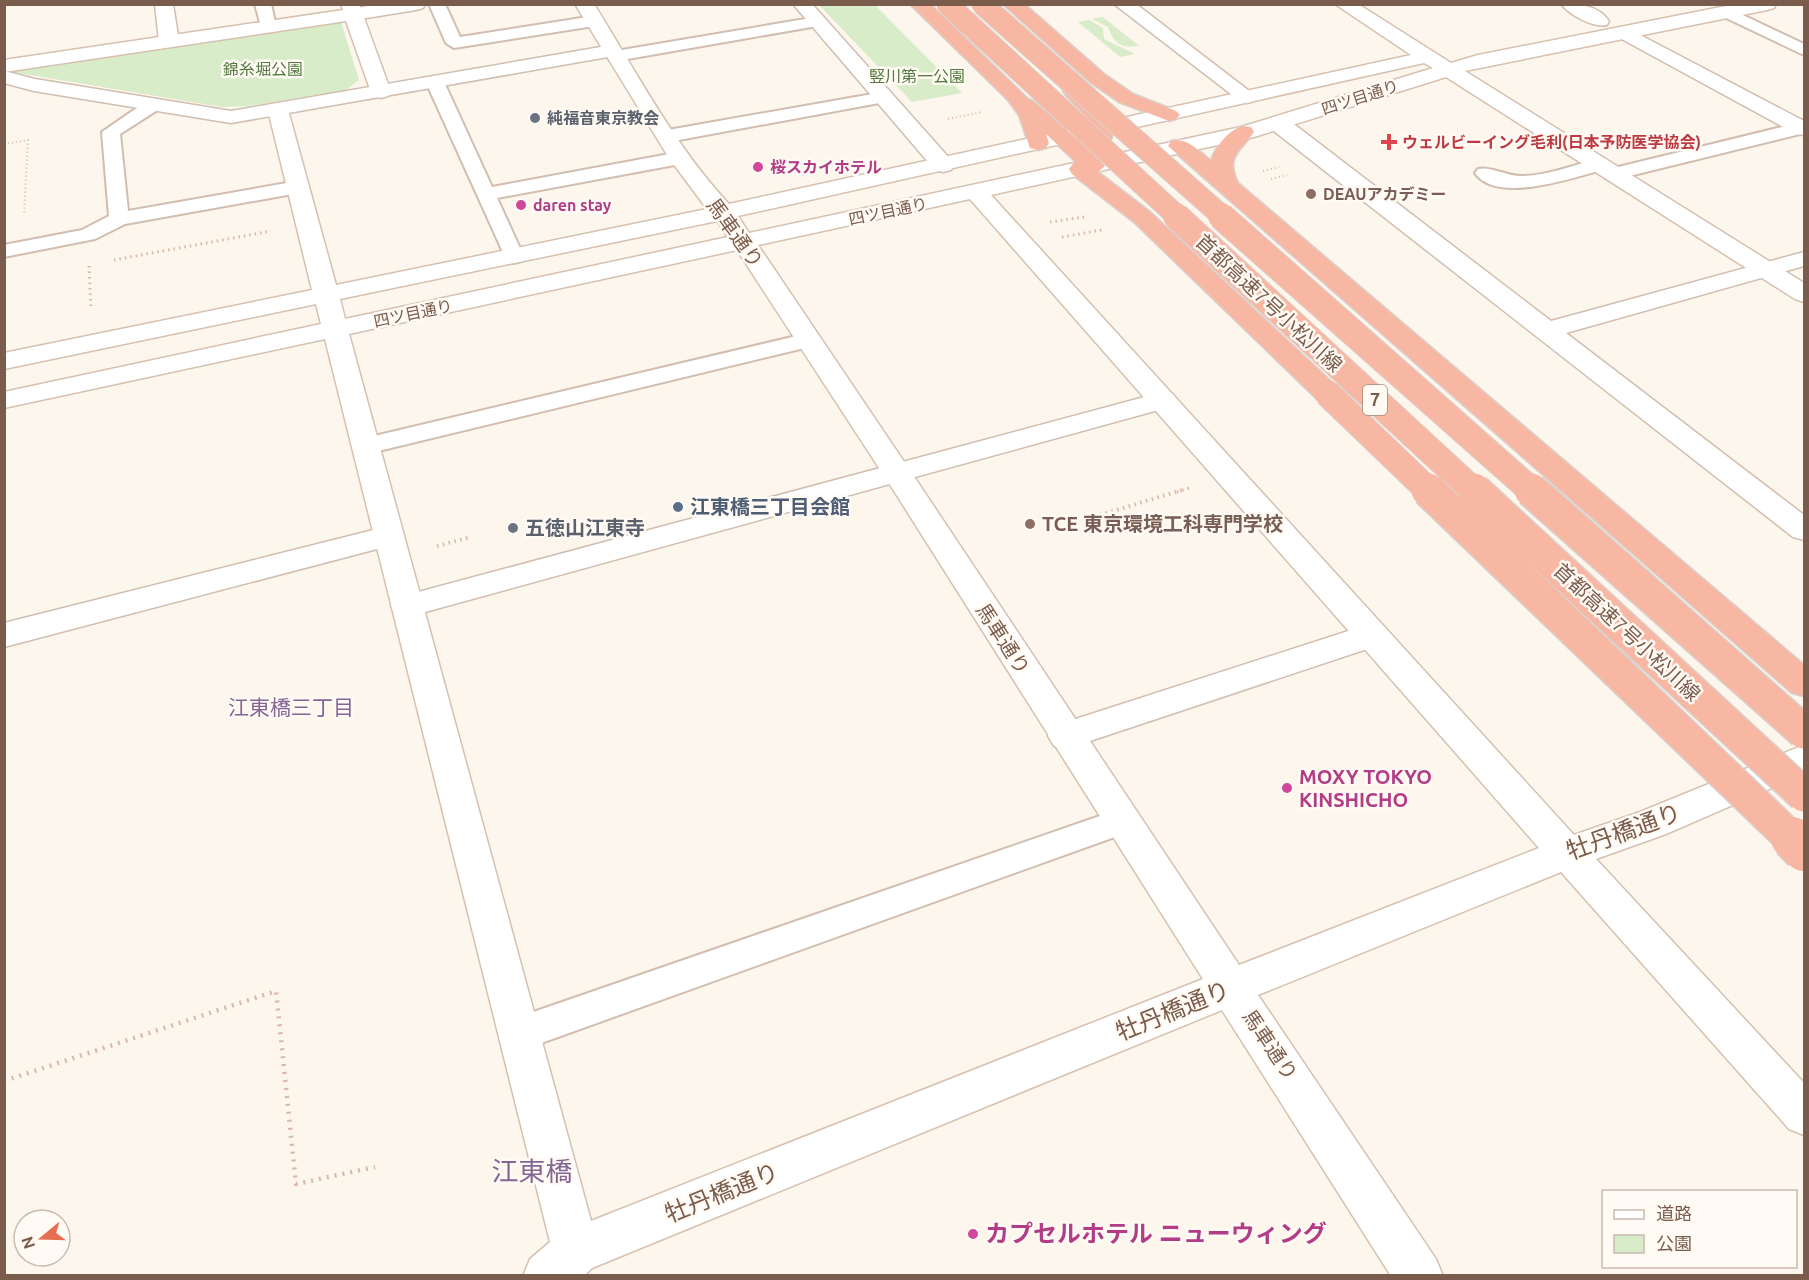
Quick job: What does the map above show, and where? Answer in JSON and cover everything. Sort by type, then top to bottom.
[{"type":"highway","name":"首都高速7号小松川線","points":[[982,4],[1804,732]]},
{"type":"highway","points":[[990,4],[1021,47],[1083,100],[1099,118],[1104,135],[1087,165]]},
{"type":"highway","points":[[1012,4],[1104,83],[1126,98],[1169,114]]},
{"type":"highway","name":"首都高速7号小松川線","points":[[929,5],[1804,795]]},
{"type":"highway","points":[[929,5],[1015,96],[1063,138],[1087,165],[1804,850]]},
{"type":"highway","points":[[1015,96],[1029,114],[1038,143]]},
{"type":"highway","points":[[1228,186],[1219,170],[1221,160],[1243,132]]},
{"type":"highway","points":[[1179,146],[1804,684]]},
{"type":"street","points":[[164,4],[169,42]]},
{"type":"street","points":[[4,66],[268,27],[352,9],[416,4]]},
{"type":"street","points":[[802,4],[943,165]]},
{"type":"street","points":[[1123,4],[1247,97]]},
{"type":"street","points":[[1344,4],[1804,294]]},
{"type":"street","points":[[1570,4],[1600,21]]},
{"type":"street","name":"四ツ目通り","points":[[4,361],[724,213],[1425,57],[1679,4]]},
{"type":"street","name":"四ツ目通り","points":[[4,400],[976,192],[1278,123],[1446,70],[1583,39],[1767,4]]},
{"type":"street","points":[[352,9],[381,92]]},
{"type":"street","name":"馬車通り","points":[[589,13],[669,136],[680,158],[702,189],[724,213],[896,472],[1419,1275]]},
{"type":"street","points":[[1624,33],[1803,129]]},
{"type":"street","points":[[4,77],[34,85],[231,117],[614,53]]},
{"type":"street","points":[[278,110],[519,1034],[562,1263]]},
{"type":"street","points":[[1278,123],[1804,530]]},
{"type":"street","points":[[976,192],[1568,854],[1804,1114]]},
{"type":"street","points":[[1547,330],[1804,259]]},
{"type":"street","points":[[407,606],[1162,400]]},
{"type":"street","points":[[4,635],[389,536]]},
{"type":"street","points":[[1066,736],[1373,635]]},
{"type":"street","name":"牡丹橋通り","points":[[562,1263],[1231,988],[1568,854],[1653,824],[1804,759]]},
{"type":"lane","points":[[263,4],[268,27]]},
{"type":"lane","points":[[437,4],[454,43],[589,13]]},
{"type":"lane","points":[[1728,13],[1804,50]]},
{"type":"lane","points":[[614,53],[817,22]]},
{"type":"lane","points":[[435,82],[514,257]]},
{"type":"lane","points":[[669,136],[884,97]]},
{"type":"lane","points":[[119,219],[111,132],[153,105]]},
{"type":"lane","points":[[1485,173],[1504,183],[1525,183],[1803,129]]},
{"type":"lane","points":[[485,194],[680,158]]},
{"type":"lane","points":[[14,249],[88,235],[119,219],[298,187]]},
{"type":"lane","points":[[366,446],[809,340]]},
{"type":"lane","points":[[519,1034],[1123,821]]},
{"type":"path","points":[[946,119],[991,110]]},
{"type":"path","points":[[4,144],[28,140],[14,249]]},
{"type":"path","points":[[89,265],[308,224]]},
{"type":"path","points":[[88,235],[92,343]]},
{"type":"path","points":[[1100,515],[1230,476]]},
{"type":"path","points":[[437,546],[471,537]]},
{"type":"path","points":[[4,1081],[276,991],[296,1184],[375,1167]]},
{"type":"green space","name":"竪川第一公園","points":[[819,5],[875,5],[962,93],[912,102]]},
{"type":"green space","points":[[1103,17],[1139,46],[1119,44],[1108,27],[1092,19]]},
{"type":"green space","points":[[1089,20],[1103,28],[1104,39],[1135,54],[1120,57],[1078,22]]},
{"type":"green space","name":"錦糸堀公園","points":[[341,22],[359,80],[346,90],[249,106],[222,107],[12,72]]},
{"type":"place","name":"純福音東京教会","points":[[535,118]]},
{"type":"place","name":"ウェルビーイング毛利(日本予防医学協会)","points":[[1389,142]]},
{"type":"place","name":"桜スカイホテル","points":[[758,167]]},
{"type":"place","name":"DEAUアカデミー","points":[[1311,194]]},
{"type":"place","name":"daren stay","points":[[521,205]]},
{"type":"place","name":"江東橋三丁目会館","points":[[678,507]]},
{"type":"place","name":"TCE 東京環境工科専門学校","points":[[1030,524]]},
{"type":"place","name":"五徳山江東寺","points":[[513,528]]},
{"type":"place","name":"MOXY TOKYO KINSHICHO","points":[[1287,788]]},
{"type":"place","name":"カプセルホテル ニューウィング","points":[[973,1234]]},
{"type":"district","name":"江東橋三丁目","points":[[291,708]]},
{"type":"district","name":"江東橋","points":[[532,1172]]}]
